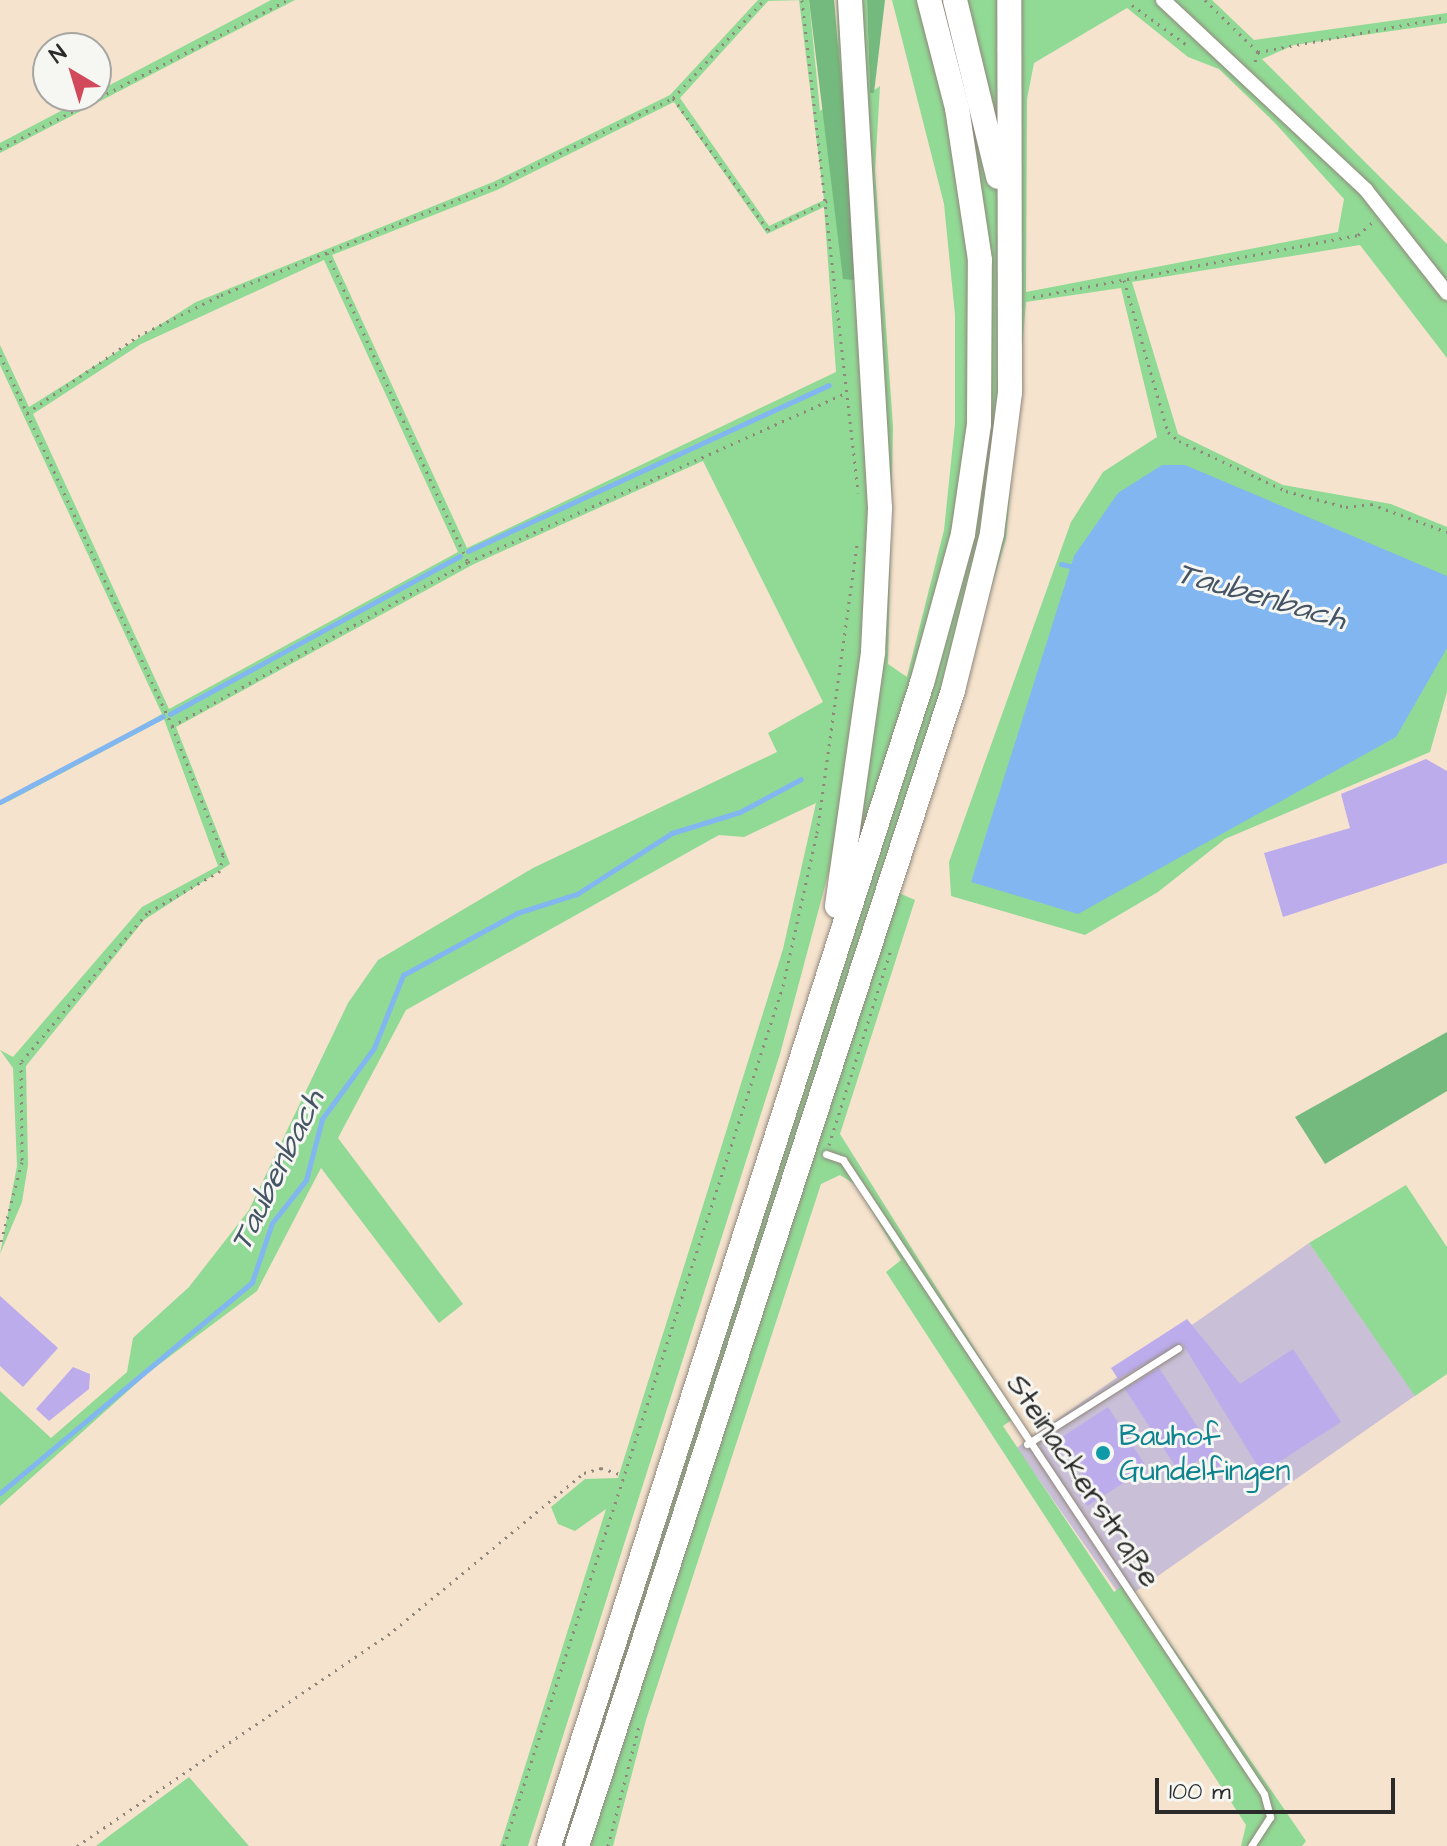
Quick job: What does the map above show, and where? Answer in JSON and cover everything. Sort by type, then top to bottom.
[{"type":"highway","points":[[831,952],[873,652],[880,508],[850,0]]},
{"type":"highway","points":[[549,1846],[831,952],[922,683],[963,534],[979,424],[980,260],[957,108],[929,0]]},
{"type":"highway","points":[[955,0],[1008,222]]},
{"type":"highway","points":[[577,1846],[974,611],[1007,422],[1009,0]]},
{"type":"street","points":[[1163,0],[1251,75],[1384,212],[1447,293]]},
{"type":"lane","name":"Steinackerstraße","points":[[826,1154],[852,1173],[1027,1444],[1264,1794],[1270,1817],[1251,1846]]},
{"type":"lane","points":[[1027,1444],[1178,1348]]},
{"type":"path","points":[[0,149],[288,0]]},
{"type":"path","points":[[27,413],[138,336],[327,253],[495,185],[673,98],[764,0]]},
{"type":"path","points":[[802,0],[828,201],[859,507]]},
{"type":"path","points":[[1205,0],[1258,52]]},
{"type":"path","points":[[1258,52],[1447,17]]},
{"type":"path","points":[[1251,75],[1258,52]]},
{"type":"path","points":[[673,98],[768,230],[828,201]]},
{"type":"path","points":[[1033,297],[1358,235],[1384,212]]},
{"type":"path","points":[[327,253],[468,562]]},
{"type":"path","points":[[1124,280],[1168,432],[1179,441],[1286,491],[1346,507],[1371,504],[1447,532]]},
{"type":"path","points":[[0,355],[172,726],[216,831],[220,871],[147,913],[21,1062],[22,1162],[0,1245]]},
{"type":"path","points":[[172,726],[468,562],[848,392]]},
{"type":"path","points":[[504,1846],[783,986],[817,833],[858,536]]},
{"type":"path","points":[[826,1154],[893,945]]},
{"type":"path","points":[[77,1846],[388,1635],[584,1473],[601,1468],[622,1475]]},
{"type":"shaded area","points":[[1309,1243],[1416,1395],[1123,1600],[1017,1448]]},
{"type":"green space","points":[[271,0],[295,0],[112,95],[112,84]]},
{"type":"green space","points":[[758,0],[769,0],[680,98],[769,226],[824,200],[799,0],[809,0],[820,111],[839,98],[837,0],[867,0],[870,93],[880,86],[875,171],[893,427],[888,664],[907,677],[944,530],[955,424],[955,315],[944,204],[892,0],[1212,0],[1254,40],[1447,13],[1447,23],[1294,45],[1262,59],[1447,244],[1447,358],[1360,245],[1132,282],[1178,434],[1283,485],[1391,504],[1447,527],[1447,692],[1430,752],[1225,839],[1158,892],[1085,935],[951,896],[949,862],[1071,522],[1103,472],[1157,437],[1121,288],[1026,302],[1006,539],[899,893],[915,900],[840,1134],[1017,1416],[1003,1426],[1114,1592],[1128,1582],[1306,1841],[1302,1846],[1241,1846],[1246,1825],[886,1272],[901,1260],[856,1185],[840,1175],[821,1184],[646,1720],[613,1846],[588,1846],[935,721],[569,1846],[557,1846],[857,860],[833,856],[780,1054],[528,1846],[500,1846],[606,1509],[575,1531],[558,1524],[551,1507],[585,1479],[618,1478],[783,949],[816,803],[744,837],[719,835],[406,1010],[338,1138],[463,1304],[439,1323],[321,1168],[257,1291],[149,1372],[0,1506],[0,1391],[51,1438],[127,1372],[133,1338],[189,1287],[249,1210],[348,1003],[378,960],[533,868],[777,752],[768,733],[823,702],[703,461],[474,564],[176,727],[230,864],[144,920],[26,1066],[28,1165],[22,1202],[0,1254],[17,1166],[13,1068],[0,1050],[13,1057],[142,907],[218,866],[164,719],[0,806],[162,714],[0,365],[0,345],[29,407],[196,302],[493,182],[670,95]],"holes":[[[1127,8],[1188,57],[1219,69],[1275,123],[1344,199],[1338,232],[1026,292],[1027,99],[1034,63]],[[674,102],[767,234],[824,207],[836,372],[467,548],[332,255],[497,190]],[[324,260],[458,552],[169,709],[33,414],[141,344]]]},
{"type":"green space","points":[[809,0],[834,0],[858,273],[853,280],[843,279]]},
{"type":"green space","points":[[867,0],[885,0],[874,93],[870,93]]},
{"type":"green space","points":[[59,112],[79,112],[0,153],[0,143]]},
{"type":"green space","points":[[1447,1032],[1447,1091],[1325,1164],[1295,1117]]},
{"type":"green space","points":[[1406,1185],[1447,1247],[1447,1374],[1415,1396],[1309,1243]]},
{"type":"green space","points":[[189,1777],[249,1846],[96,1846],[109,1836]]},
{"type":"water","points":[[1162,465],[1185,465],[1447,576],[1447,648],[1396,737],[1078,914],[971,882],[1074,556],[1118,493]]},
{"type":"building","points":[[1426,759],[1447,771],[1447,863],[1283,917],[1264,853],[1350,828],[1341,794]]},
{"type":"building","points":[[0,1296],[58,1348],[23,1387],[0,1366]]},
{"type":"building","points":[[1187,1319],[1240,1384],[1293,1349],[1341,1422],[1262,1473],[1182,1343],[1118,1379],[1111,1368]]},
{"type":"building","points":[[73,1367],[90,1374],[89,1389],[49,1421],[36,1409]]},
{"type":"building","points":[[1159,1368],[1222,1464],[1209,1473],[1200,1459],[1179,1472],[1125,1389]]},
{"type":"building","name":"Bauhof Gundelfingen","points":[[1108,1407],[1147,1468],[1087,1506],[1079,1494],[1091,1487],[1059,1439]]},
{"type":"waterway","points":[[468,551],[829,385]]},
{"type":"waterway","points":[[170,714],[460,556]]},
{"type":"waterway","name":"Taubenbach","points":[[1061,564],[1074,567]]},
{"type":"waterway","points":[[0,802],[163,716]]},
{"type":"waterway","name":"Taubenbach","points":[[0,1493],[252,1282],[272,1223],[306,1180],[322,1119],[374,1048],[403,975],[517,913],[577,894],[672,833],[740,812],[801,779]]},
{"type":"place","name":"Bauhof Gundelfingen","points":[[1103,1453]]}]
